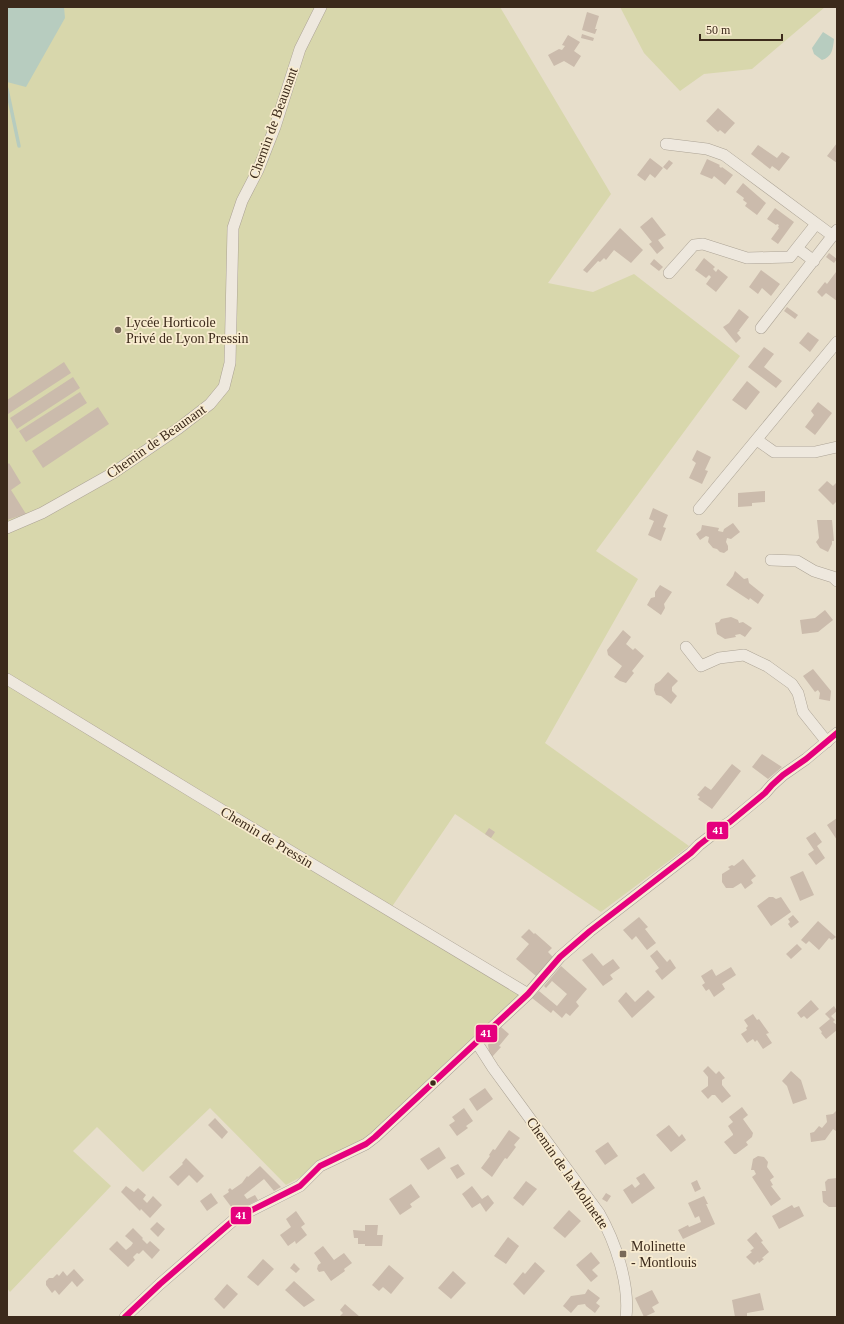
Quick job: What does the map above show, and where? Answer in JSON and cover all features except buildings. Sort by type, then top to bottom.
[{"type":"street","name":"Chemin de Beaunant","points":[[7,528],[42,513],[113,473],[179,428],[210,404],[224,387],[230,363],[233,228],[242,201],[258,170],[275,127],[300,49],[321,7]]},
{"type":"street","points":[[666,144],[707,149],[724,154],[816,224],[835,233],[761,328]]},
{"type":"street","points":[[669,273],[694,245],[703,244],[747,258],[790,257],[816,224]]},
{"type":"street","points":[[798,248],[814,261]]},
{"type":"street","points":[[699,509],[837,342]]},
{"type":"street","points":[[757,440],[774,452],[815,452],[837,447]]},
{"type":"street","points":[[771,560],[797,561],[814,571],[833,577],[837,581]]},
{"type":"street","points":[[686,647],[701,666],[719,658],[744,655],[767,666],[792,684],[798,693],[803,712],[827,742]]},
{"type":"street","name":"Chemin de Pressin","points":[[7,679],[528,994]]},
{"type":"street","points":[[125,1317],[160,1284],[236,1218],[300,1186],[320,1166],[366,1144],[376,1137],[528,994],[560,957],[590,931],[692,853],[699,845],[765,793],[783,775],[806,759],[837,733]]},
{"type":"street","name":"Chemin de la Molinette","points":[[477,1043],[493,1068],[599,1213],[607,1227],[624,1284],[627,1306],[626,1317]]},
{"type":"green space","points":[[7,7],[500,7],[611,194],[548,283],[593,292],[634,274],[740,356],[596,551],[638,579],[545,743],[689,846],[601,912],[455,814],[387,914],[520,995],[363,1143],[286,1185],[210,1108],[143,1172],[97,1127],[73,1151],[111,1186],[10,1292],[7,1288]]},
{"type":"green space","points":[[620,7],[825,7],[752,69],[704,74],[680,91],[644,53]]},
{"type":"shaded area","points":[[7,7],[64,7],[65,18],[26,87],[7,82]]},
{"type":"shaded area","points":[[823,32],[834,39],[830,55],[822,60],[814,54],[812,48]]},
{"type":"waterway","points":[[7,89],[19,146]]},
{"type":"transit line","name":"41","points":[[125,1317],[160,1284],[236,1218],[300,1186],[320,1166],[366,1144],[375,1137],[528,994],[560,957],[590,931],[730,822],[765,793],[783,775],[806,759],[837,733]]},
{"type":"place","name":"Lycée Horticole Privé de Lyon Pressin","points":[[118,330]]},
{"type":"place","name":"Molinette - Montlouis","points":[[623,1254]]}]
